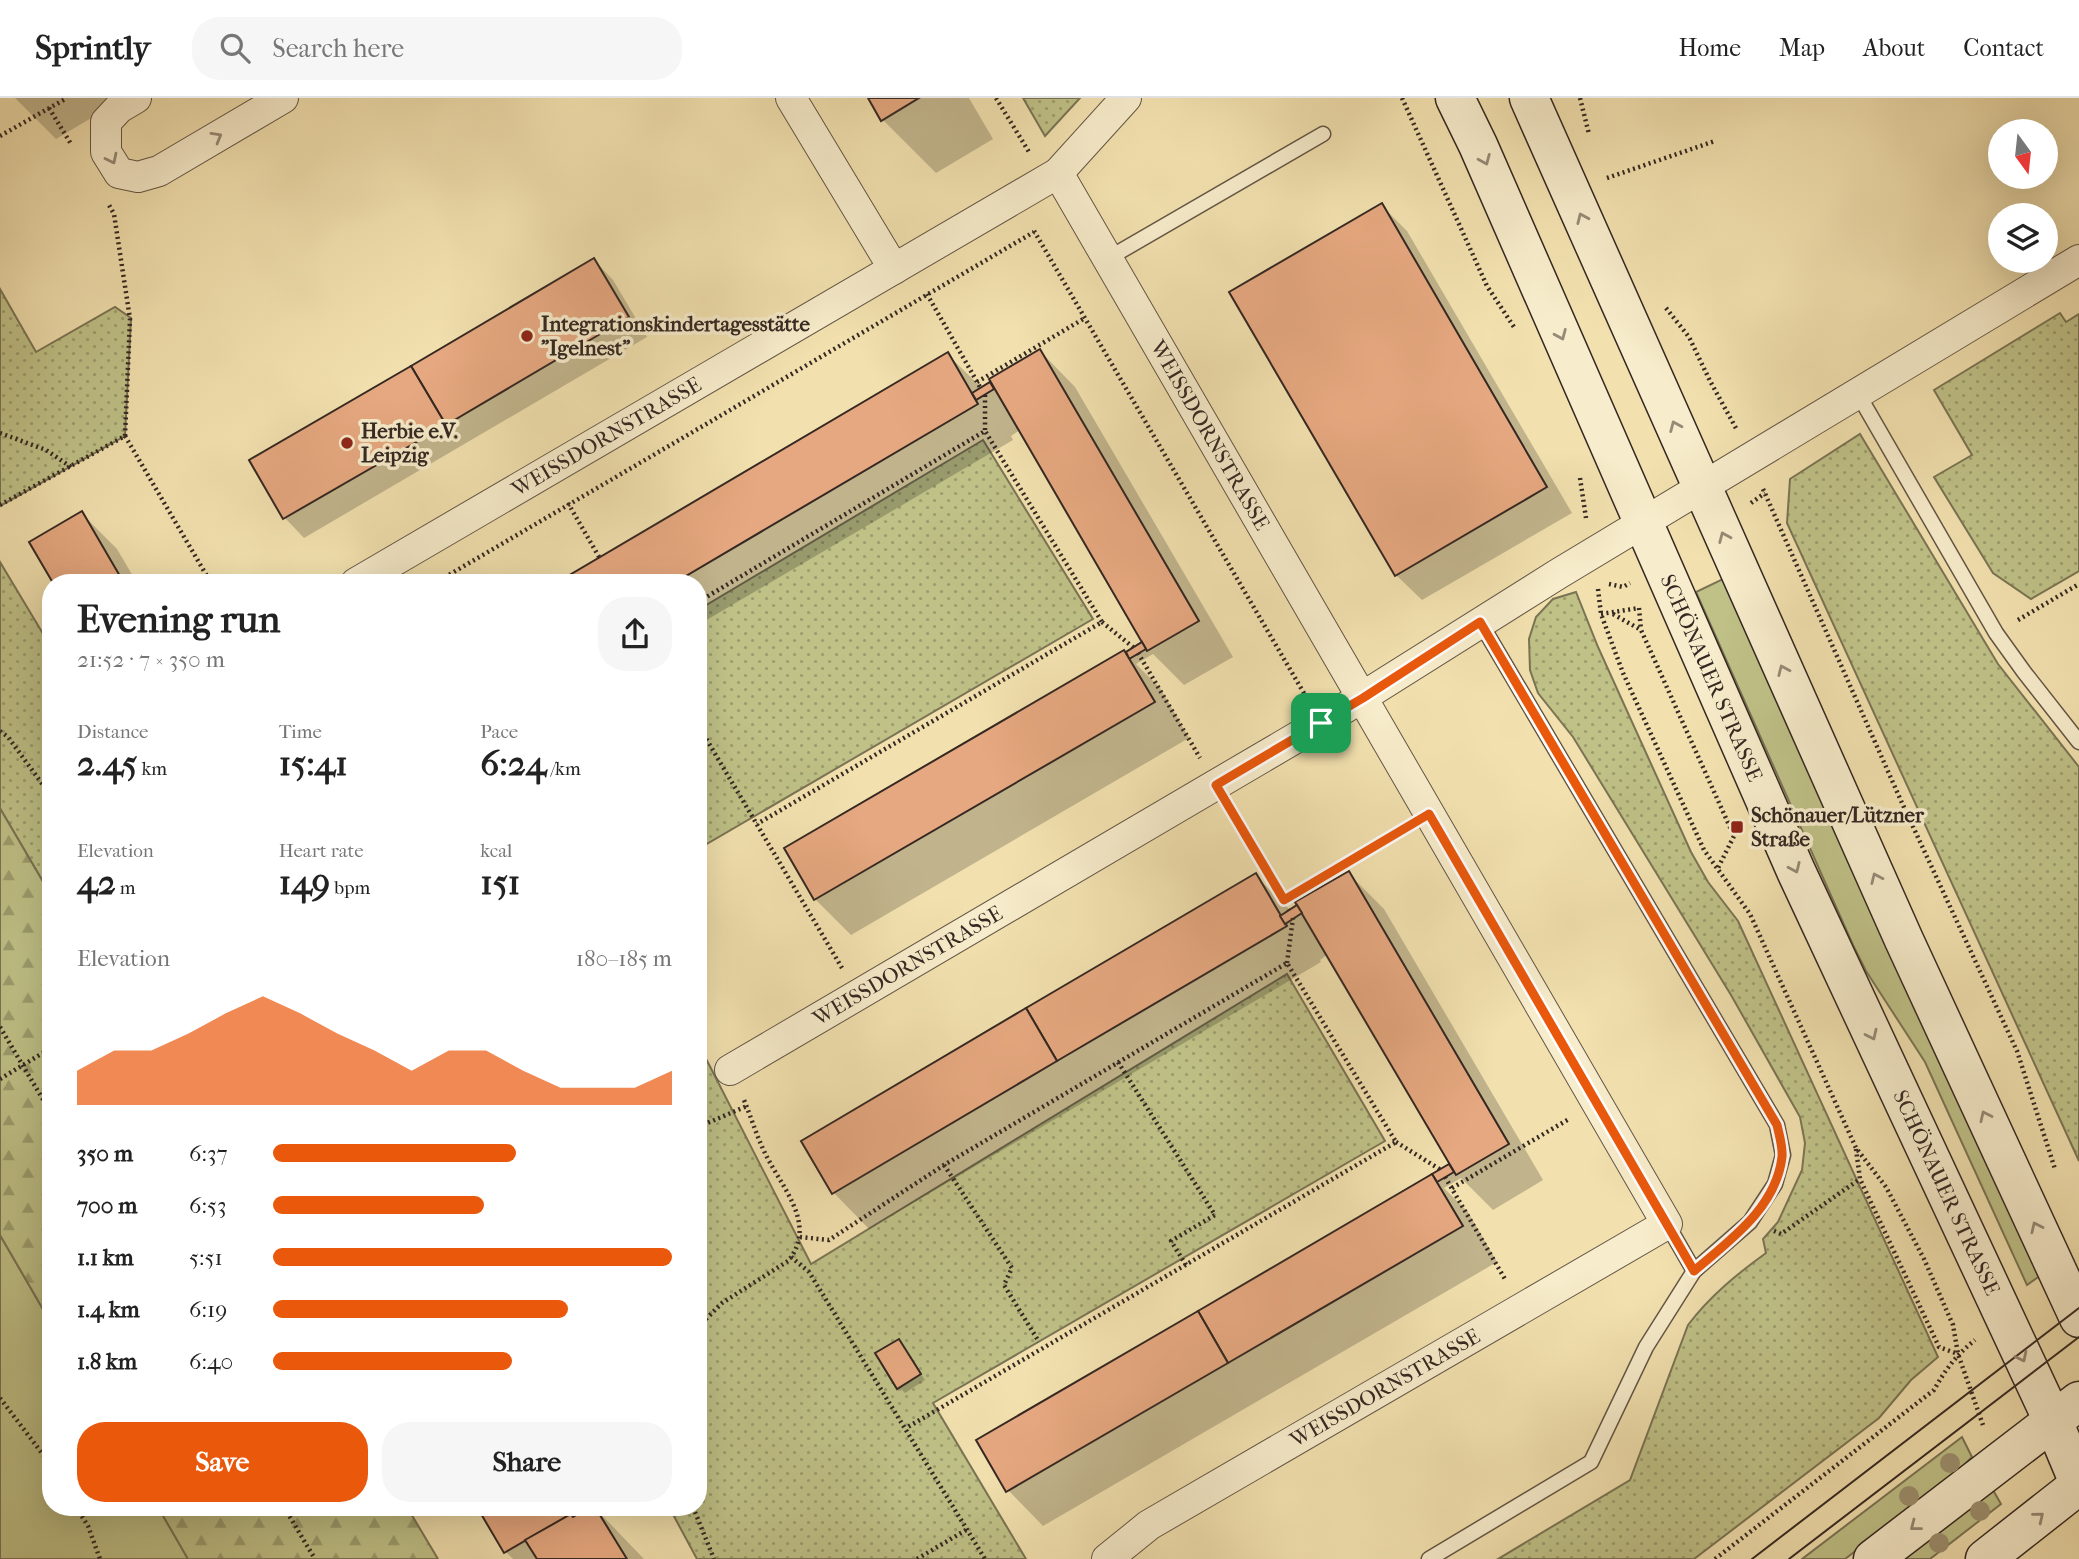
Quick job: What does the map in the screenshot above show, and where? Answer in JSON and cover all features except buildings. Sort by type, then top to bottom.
[{"type":"main road","name":"SCHÖNAUER STRASSE","points":[[1455,98],[1904,940],[2069,1278],[2079,1318]]},
{"type":"main road","name":"SCHÖNAUER STRASSE","points":[[1529,98],[1818,918],[2066,1411],[2079,1484]]},
{"type":"main road","points":[[1873,1559],[2066,1411]]},
{"type":"main road","points":[[1985,1559],[2079,1484]]},
{"type":"street","points":[[136,98],[119,108],[106,122],[106,152],[119,173],[138,177],[159,171],[283,98]]},
{"type":"street","points":[[792,98],[894,269]]},
{"type":"street","name":"WEISSDORNSTRASSE","points":[[371,574],[1058,173],[1126,98]]},
{"type":"street","name":"WEISSDORNSTRASSE","points":[[1058,173],[1667,1224],[1149,1525],[1107,1559]]},
{"type":"street","name":"WEISSDORNSTRASSE","points":[[730,1070],[1363,698],[1480,622],[2079,260]]},
{"type":"lane","points":[[1107,259],[1323,134]]},
{"type":"lane","points":[[1858,394],[1996,633],[2079,742]]},
{"type":"lane","points":[[1429,1559],[1591,1462],[1646,1347],[1694,1271],[1750,1222],[1775,1184],[1783,1155],[1777,1125],[1480,622]]},
{"type":"lane","name":"WEISSDORNSTRASSE","points":[[1667,1224],[1694,1271]]},
{"type":"path","points":[[0,136],[65,98]]},
{"type":"path","points":[[996,98],[1026,150],[1058,173]]},
{"type":"path","points":[[1402,98],[1488,286],[1517,332]]},
{"type":"path","points":[[1580,98],[1591,140]]},
{"type":"path","points":[[49,108],[78,155]]},
{"type":"path","points":[[1600,167],[1605,179],[1715,141]]},
{"type":"path","points":[[1015,199],[1321,723]]},
{"type":"path","points":[[107,202],[114,214],[130,319],[125,436],[206,574]]},
{"type":"path","points":[[450,574],[1034,232]]},
{"type":"path","points":[[1664,304],[1689,337],[1739,433]]},
{"type":"path","points":[[977,382],[1085,318]]},
{"type":"path","points":[[985,395],[985,431],[1102,622],[1134,648]]},
{"type":"path","points":[[707,597],[985,431]]},
{"type":"path","points":[[0,433],[46,450],[71,467]]},
{"type":"path","points":[[0,505],[125,436]]},
{"type":"path","points":[[1578,468],[1586,516]]},
{"type":"path","points":[[548,469],[599,556]]},
{"type":"path","points":[[1784,535],[1902,803],[2017,1051],[2057,1176]]},
{"type":"path","points":[[1996,633],[2079,583]]},
{"type":"path","points":[[1717,870],[1734,836],[1641,630],[1639,608],[1601,614],[1623,673],[1704,850],[1717,870],[1750,914],[1856,1149],[1886,1187],[1954,1325],[1958,1354],[1981,1422]]},
{"type":"path","points":[[1613,614],[1641,630]]},
{"type":"path","points":[[757,824],[1102,622]]},
{"type":"path","points":[[1138,653],[1289,910]]},
{"type":"path","points":[[0,730],[42,784]]},
{"type":"path","points":[[707,740],[858,995]]},
{"type":"path","points":[[1284,900],[1429,814]]},
{"type":"path","points":[[1293,918],[1287,963],[1396,1142],[1441,1170]]},
{"type":"path","points":[[800,1237],[829,1240],[944,1165],[1287,963]]},
{"type":"path","points":[[0,1027],[42,1098]]},
{"type":"path","points":[[0,1079],[42,1053]]},
{"type":"path","points":[[1118,1062],[1215,1215],[1171,1241],[1186,1265]]},
{"type":"path","points":[[707,1318],[722,1303],[791,1256],[800,1237],[800,1222],[795,1207],[765,1154],[730,1070]]},
{"type":"path","points":[[1452,1188],[1597,1103]]},
{"type":"path","points":[[707,1123],[747,1106]]},
{"type":"path","points":[[906,1428],[1396,1142]]},
{"type":"path","points":[[1856,1149],[1860,1179],[1939,1347],[1958,1354]]},
{"type":"path","points":[[944,1165],[1012,1268],[1004,1285],[1039,1342]]},
{"type":"path","points":[[1445,1177],[1522,1308]]},
{"type":"path","points":[[1750,1222],[1781,1234],[1860,1179]]},
{"type":"path","points":[[791,1256],[809,1272],[985,1559]]},
{"type":"path","points":[[1715,1559],[1934,1390],[1958,1354]]},
{"type":"path","points":[[0,1398],[42,1453]]},
{"type":"path","points":[[82,1516],[100,1559]]},
{"type":"path","points":[[289,1516],[315,1559]]},
{"type":"path","points":[[697,1516],[714,1559]]},
{"type":"path","points":[[916,1559],[966,1530]]},
{"type":"green space","points":[[1023,98],[1080,98],[1045,136]]},
{"type":"green space","points":[[0,289],[36,352],[115,307],[131,318],[125,436],[0,506]]},
{"type":"green space","points":[[2060,313],[2066,322],[2079,314],[2079,571],[2031,599],[1993,573],[1934,477],[1972,455],[1934,390]]},
{"type":"green space","points":[[1860,434],[1998,664],[2079,767],[2079,1161],[1787,523],[1790,479]]},
{"type":"green space","points":[[983,440],[1093,619],[707,844],[707,605]]},
{"type":"green space","points":[[0,562],[42,632],[42,880],[0,808]]},
{"type":"green space","points":[[1725,578],[2041,1275],[2027,1285],[1925,1062],[1866,971],[1853,945],[1696,592]]},
{"type":"green space","points":[[1576,592],[1598,647],[1691,852],[1708,882],[1738,921],[1938,1357],[1911,1380],[1879,1418],[1694,1559],[1498,1559],[1630,1480],[1688,1325],[1724,1286],[1766,1253],[1763,1239],[1778,1222],[1802,1170],[1805,1143],[1800,1117],[1731,995],[1573,737],[1538,693],[1530,670],[1529,639],[1536,617],[1553,599]]},
{"type":"green space","points":[[0,808],[42,880],[42,1307],[0,1235]]},
{"type":"green space","points":[[1287,974],[1385,1141],[933,1403],[1026,1559],[697,1559],[674,1516],[707,1516],[707,1061],[811,1264]]},
{"type":"green space","points":[[0,1235],[42,1307],[42,1516],[163,1516],[188,1559],[0,1559]]},
{"type":"green space","points":[[1962,1437],[1972,1457],[1948,1481],[1845,1559],[1802,1559]]},
{"type":"green space","points":[[1993,1490],[2001,1504],[1930,1559],[1903,1559]]},
{"type":"green space","points":[[163,1516],[412,1516],[438,1559],[188,1559]]},
{"type":"tram line","points":[[1752,1559],[2079,1308]]},
{"type":"tram line","points":[[1789,1559],[2079,1337]]},
{"type":"place","name":"Integrationskindertagesstätte \"Igelnest\"","points":[[527,336]]},
{"type":"place","name":"Herbie e.V. Leipzig","points":[[347,443]]},
{"type":"place","name":"Schönauer/Lützner Straße","points":[[1737,827]]},
{"type":"route","points":[[1480,622],[1777,1125],[1783,1155],[1775,1184],[1750,1222],[1694,1271],[1429,814],[1284,900],[1216,785],[1321,723],[1480,622]]}]
